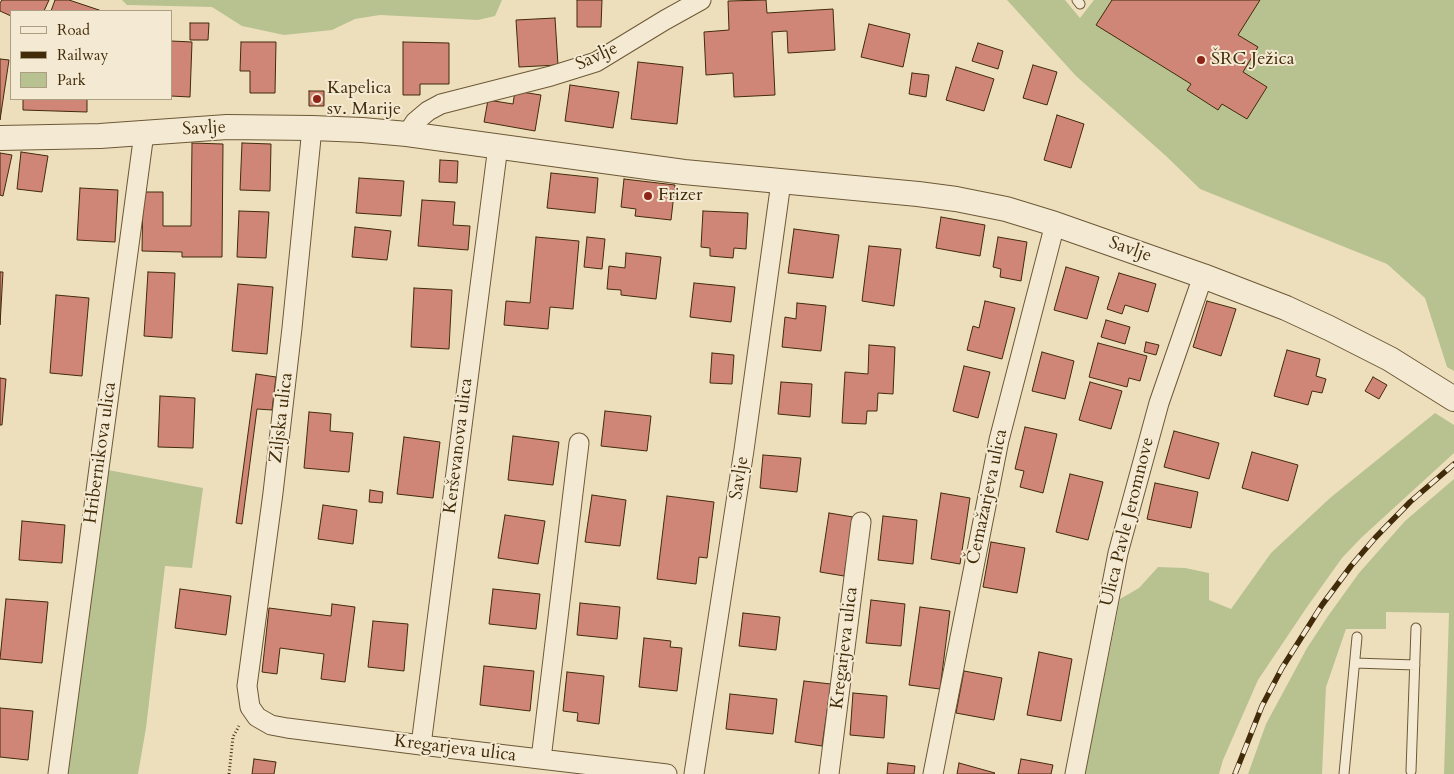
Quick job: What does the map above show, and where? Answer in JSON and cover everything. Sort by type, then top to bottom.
[{"type":"street","name":"Savlje","points":[[407,134],[415,122],[428,111],[441,104],[551,76],[596,62],[701,0]]},
{"type":"street","name":"Savlje","points":[[0,138],[84,137],[227,127],[312,128],[407,134],[665,170],[902,192],[956,199],[1006,209],[1056,224],[1203,276],[1286,308],[1390,359],[1450,396]]},
{"type":"street","name":"Ziljska ulica","points":[[250,707],[247,686],[273,493],[312,128]]},
{"type":"street","name":"Hribernikova ulica","points":[[58,774],[144,133]]},
{"type":"street","name":"Kerševanova ulica","points":[[421,745],[498,146]]},
{"type":"street","name":"Savlje","points":[[694,774],[744,450],[781,182]]},
{"type":"street","name":"Čemažarjeva ulica","points":[[933,774],[999,440],[1056,224]]},
{"type":"street","name":"Ulica Pavle Jeromnove","points":[[1075,774],[1118,552],[1156,411],[1203,276]]},
{"type":"street","points":[[541,759],[579,443]]},
{"type":"street","name":"Kregarjeva ulica","points":[[829,774],[861,522]]},
{"type":"street","name":"Kregarjeva ulica","points":[[250,707],[257,717],[271,725],[667,774]]},
{"type":"lane","points":[[1411,771],[1416,628]]},
{"type":"lane","points":[[1344,774],[1357,638]]},
{"type":"lane","points":[[1355,663],[1415,665]]},
{"type":"path","points":[[229,774],[233,736],[250,707]]},
{"type":"green space","points":[[122,0],[502,0],[495,16],[478,20],[380,15],[355,19],[332,30],[284,35],[242,26],[212,7],[127,5]]},
{"type":"green space","points":[[1007,0],[1065,0],[1080,18],[1094,0],[1454,0],[1454,371],[1447,367],[1425,298],[1387,264],[1200,189],[1076,76]]},
{"type":"green space","points":[[1435,413],[1454,425],[1454,453],[1361,538],[1342,558],[1258,680],[1223,760],[1219,774],[1085,774],[1120,599],[1139,588],[1158,567],[1185,568],[1209,573],[1209,600],[1231,609],[1271,553],[1330,498]]},
{"type":"green space","points":[[108,470],[203,488],[192,568],[165,566],[146,728],[138,774],[66,774]]},
{"type":"green space","points":[[1454,479],[1454,774],[1444,774],[1449,613],[1386,612],[1386,629],[1346,629],[1326,687],[1322,774],[1248,774],[1266,724],[1307,648],[1328,616],[1359,573],[1405,521]]},
{"type":"building","points":[[2,0],[49,0],[44,10],[10,10],[10,16],[0,11]]},
{"type":"building","points":[[55,0],[69,0],[99,10],[51,10]]},
{"type":"building","points":[[577,0],[602,0],[601,27],[577,27]]},
{"type":"building","points":[[766,0],[767,13],[833,9],[835,50],[788,53],[787,31],[772,32],[775,95],[734,97],[733,73],[706,75],[704,32],[729,30],[728,1]]},
{"type":"building","name":"ŠRC Ježica","points":[[1112,0],[1260,0],[1238,35],[1258,47],[1243,72],[1267,87],[1247,119],[1222,104],[1218,110],[1187,90],[1191,84],[1096,25]]},
{"type":"building","points":[[555,18],[558,65],[519,67],[516,20]]},
{"type":"building","points":[[190,23],[209,23],[208,40],[190,40]]},
{"type":"building","points":[[869,24],[910,34],[903,67],[861,57]]},
{"type":"building","points":[[172,41],[192,42],[190,97],[172,96]]},
{"type":"building","points":[[241,42],[276,42],[275,93],[250,93],[250,71],[240,71]]},
{"type":"building","points":[[403,42],[449,43],[449,84],[420,84],[420,95],[403,95]]},
{"type":"building","points":[[978,43],[1003,51],[998,69],[972,61]]},
{"type":"building","points":[[0,59],[9,60],[0,120]]},
{"type":"building","points":[[638,62],[683,67],[677,124],[631,119]]},
{"type":"building","points":[[1033,65],[1057,72],[1047,105],[1023,98]]},
{"type":"building","points":[[956,67],[994,79],[984,111],[946,100]]},
{"type":"building","points":[[912,73],[929,75],[926,97],[909,94]]},
{"type":"building","points":[[570,85],[619,92],[613,128],[565,121]]},
{"type":"building","points":[[309,91],[324,91],[324,106],[309,106]]},
{"type":"building","points":[[515,91],[541,95],[535,131],[484,122],[488,100],[513,104]]},
{"type":"building","points":[[23,100],[87,100],[87,112],[23,110]]},
{"type":"building","points":[[1057,115],[1084,124],[1071,168],[1044,160]]},
{"type":"building","points":[[192,143],[223,144],[222,257],[182,257],[182,252],[142,251],[143,192],[163,192],[163,226],[191,226]]},
{"type":"building","points":[[242,143],[271,144],[270,191],[240,190]]},
{"type":"building","points":[[21,152],[48,156],[42,192],[17,189]]},
{"type":"building","points":[[0,153],[12,155],[3,196],[0,195]]},
{"type":"building","points":[[440,160],[458,161],[457,183],[439,182]]},
{"type":"building","points":[[551,173],[598,178],[595,213],[547,208]]},
{"type":"building","points":[[359,178],[404,181],[401,216],[356,213]]},
{"type":"building","name":"Frizer","points":[[624,179],[675,185],[671,220],[635,216],[636,209],[621,207]]},
{"type":"building","points":[[80,188],[118,190],[115,242],[77,240]]},
{"type":"building","points":[[422,200],[455,202],[453,225],[470,226],[468,250],[418,246]]},
{"type":"building","points":[[239,211],[269,212],[266,258],[237,257]]},
{"type":"building","points":[[703,211],[748,213],[746,249],[734,248],[733,258],[710,256],[710,248],[701,247]]},
{"type":"building","points":[[941,217],[985,225],[980,256],[936,248]]},
{"type":"building","points":[[355,227],[391,231],[387,260],[352,257]]},
{"type":"building","points":[[794,229],[839,235],[833,278],[788,273]]},
{"type":"building","points":[[536,237],[579,241],[573,309],[550,307],[548,329],[504,325],[506,301],[530,303]]},
{"type":"building","points":[[587,237],[605,239],[602,269],[584,267]]},
{"type":"building","points":[[998,237],[1027,242],[1021,281],[1000,277],[1001,269],[993,267]]},
{"type":"building","points":[[869,246],[901,249],[894,306],[862,301]]},
{"type":"building","points":[[626,253],[661,257],[656,299],[621,295],[621,290],[607,289],[609,266],[625,268]]},
{"type":"building","points":[[1066,267],[1099,277],[1087,319],[1054,310]]},
{"type":"building","points":[[0,272],[3,272],[0,325]]},
{"type":"building","points":[[148,272],[175,273],[172,338],[144,336]]},
{"type":"building","points":[[1119,273],[1156,284],[1148,312],[1125,305],[1122,314],[1107,309]]},
{"type":"building","points":[[694,283],[735,287],[731,322],[690,317]]},
{"type":"building","points":[[238,284],[273,287],[267,354],[232,351]]},
{"type":"building","points":[[414,288],[452,290],[449,349],[411,347]]},
{"type":"building","points":[[56,295],[89,298],[82,376],[50,373]]},
{"type":"building","points":[[985,301],[1015,308],[1002,359],[967,350],[973,326],[979,328]]},
{"type":"building","points":[[1207,301],[1236,309],[1221,356],[1193,347]]},
{"type":"building","points":[[797,303],[826,306],[821,351],[782,347],[785,317],[796,319]]},
{"type":"building","points":[[1106,320],[1130,327],[1125,344],[1101,337]]},
{"type":"building","points":[[1146,342],[1159,345],[1156,355],[1144,352]]},
{"type":"building","points":[[1098,343],[1147,356],[1140,381],[1129,378],[1127,387],[1089,377]]},
{"type":"building","points":[[869,345],[895,347],[893,394],[878,393],[877,411],[867,411],[866,424],[842,423],[845,372],[868,374]]},
{"type":"building","points":[[1287,350],[1320,359],[1316,376],[1326,379],[1322,393],[1312,391],[1308,405],[1274,396]]},
{"type":"building","points":[[1042,352],[1074,361],[1065,399],[1032,391]]},
{"type":"building","points":[[712,353],[734,355],[732,384],[710,383]]},
{"type":"building","points":[[964,366],[990,372],[978,418],[953,411]]},
{"type":"building","points":[[256,374],[276,377],[272,410],[257,409],[242,524],[236,523]]},
{"type":"building","points":[[1373,377],[1387,385],[1379,399],[1365,391]]},
{"type":"building","points":[[0,378],[6,379],[2,425],[0,425]]},
{"type":"building","points":[[781,382],[812,384],[810,417],[778,414]]},
{"type":"building","points":[[1090,382],[1122,391],[1111,429],[1079,420]]},
{"type":"building","points":[[160,396],[195,398],[193,448],[158,447]]},
{"type":"building","points":[[605,411],[651,416],[647,451],[601,446]]},
{"type":"building","points":[[309,412],[331,414],[330,431],[353,433],[349,472],[304,468]]},
{"type":"building","points":[[1025,427],[1057,434],[1043,493],[1020,487],[1024,471],[1015,469]]},
{"type":"building","points":[[1174,431],[1219,443],[1209,479],[1164,467]]},
{"type":"building","points":[[513,436],[559,442],[553,485],[508,480]]},
{"type":"building","points":[[404,437],[440,442],[433,498],[397,494]]},
{"type":"building","points":[[1252,452],[1298,465],[1288,501],[1242,488]]},
{"type":"building","points":[[763,455],[801,458],[797,492],[760,488]]},
{"type":"building","points":[[1070,474],[1103,482],[1088,540],[1056,532]]},
{"type":"building","points":[[1155,483],[1198,492],[1191,528],[1147,519]]},
{"type":"building","points":[[370,490],[383,492],[382,503],[369,502]]},
{"type":"building","points":[[941,493],[970,498],[960,564],[931,559]]},
{"type":"building","points":[[592,495],[626,500],[620,546],[585,542]]},
{"type":"building","points":[[667,496],[714,502],[707,558],[699,557],[696,584],[657,579]]},
{"type":"building","points":[[323,505],[357,510],[353,544],[318,539]]},
{"type":"building","points":[[829,513],[853,517],[844,576],[820,572]]},
{"type":"building","points":[[505,515],[545,521],[538,564],[498,558]]},
{"type":"building","points":[[883,516],[917,520],[913,564],[878,560]]},
{"type":"building","points":[[22,521],[65,525],[62,563],[19,560]]},
{"type":"building","points":[[991,542],[1025,548],[1017,593],[983,587]]},
{"type":"building","points":[[180,589],[231,596],[226,635],[175,628]]},
{"type":"building","points":[[493,589],[540,594],[536,629],[489,624]]},
{"type":"building","points":[[6,599],[48,602],[42,663],[0,659]]},
{"type":"building","points":[[871,600],[905,604],[901,646],[866,643]]},
{"type":"building","points":[[580,603],[620,607],[617,639],[577,635]]},
{"type":"building","points":[[332,604],[355,607],[345,682],[321,679],[324,654],[280,648],[277,674],[262,672],[269,608],[331,616]]},
{"type":"building","points":[[920,607],[950,611],[940,689],[909,685]]},
{"type":"building","points":[[743,613],[780,617],[776,650],[739,646]]},
{"type":"building","points":[[373,621],[408,624],[404,671],[368,667]]},
{"type":"building","points":[[644,638],[671,641],[670,647],[682,648],[677,691],[639,687]]},
{"type":"building","points":[[1039,652],[1072,659],[1061,721],[1027,715]]},
{"type":"building","points":[[484,666],[534,671],[530,711],[480,705]]},
{"type":"building","points":[[964,671],[1002,678],[994,720],[956,713]]},
{"type":"building","points":[[567,672],[604,676],[599,724],[577,721],[578,713],[563,711]]},
{"type":"building","points":[[804,681],[831,684],[822,746],[795,742]]},
{"type":"building","points":[[853,693],[887,696],[884,738],[850,735]]},
{"type":"building","points":[[730,694],[777,699],[773,734],[726,729]]},
{"type":"building","points":[[0,708],[33,711],[28,760],[0,757]]},
{"type":"building","points":[[254,759],[276,762],[274,774],[252,774]]},
{"type":"building","points":[[1021,759],[1053,765],[1051,774],[1018,774]]},
{"type":"building","points":[[888,763],[915,766],[914,774],[887,774]]},
{"type":"building","points":[[959,763],[995,773],[957,774]]},
{"type":"railway","points":[[1235,774],[1262,706],[1282,668],[1322,605],[1375,538],[1410,502],[1454,464]]},
{"type":"place","name":"ŠRC Ježica","points":[[1201,60]]},
{"type":"place","name":"Kapelica sv. Marije","points":[[317,99]]},
{"type":"place","name":"Frizer","points":[[648,196]]}]
